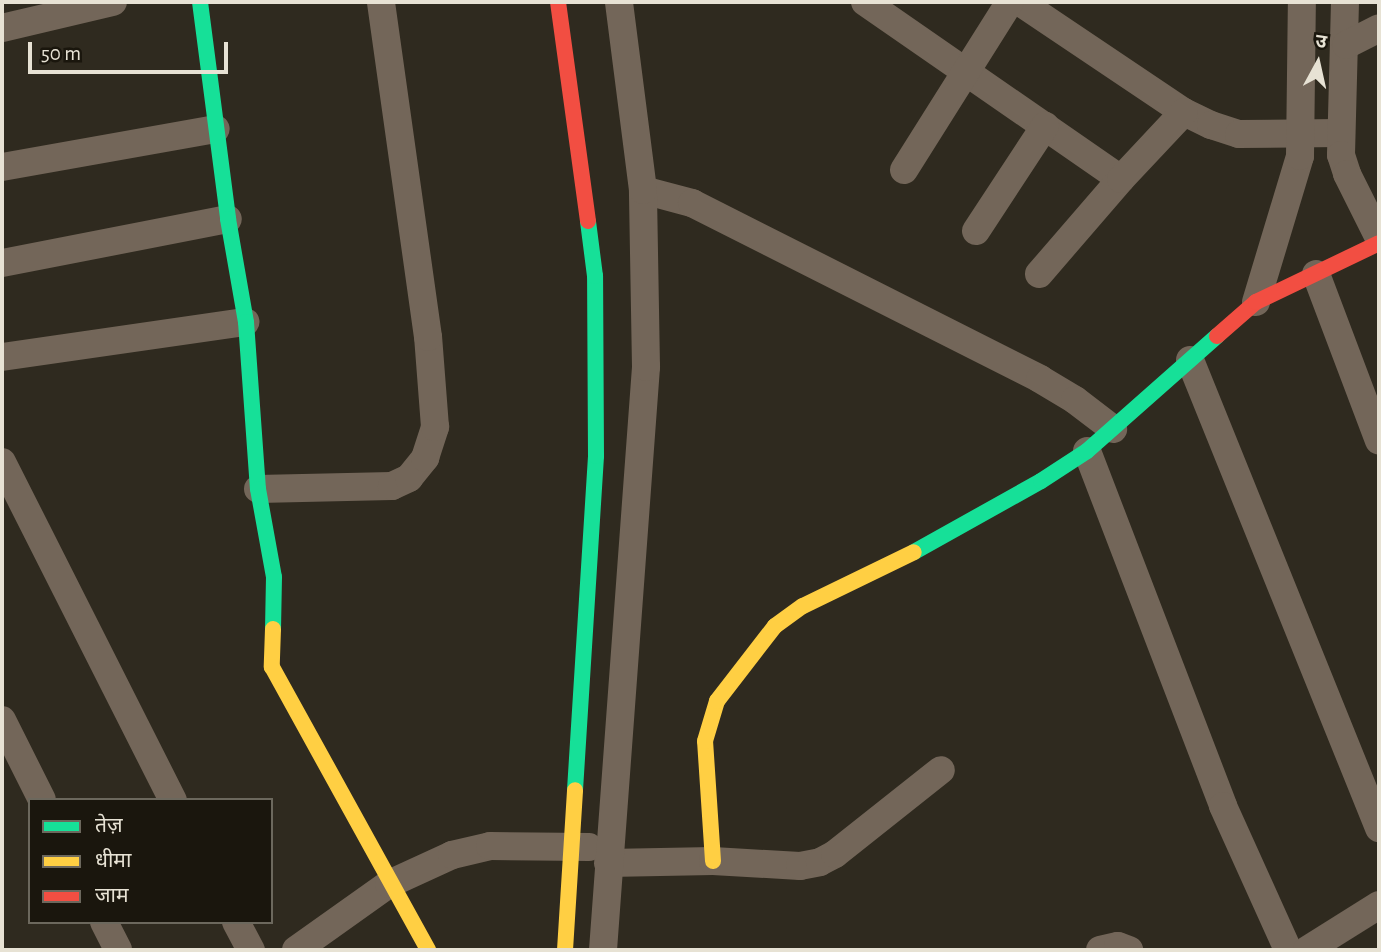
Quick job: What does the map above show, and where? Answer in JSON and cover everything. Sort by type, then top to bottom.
[{"type":"street","points":[[2,28],[113,2]]},
{"type":"street","points":[[200,2],[228,219],[247,322],[258,489],[274,577],[272,667],[389,884],[428,950]]},
{"type":"street","points":[[258,489],[392,486],[409,478],[425,458],[435,427],[428,337],[381,2]]},
{"type":"street","points":[[558,2],[595,276],[596,456],[565,950]]},
{"type":"street","points":[[603,950],[646,366],[643,190],[619,2]]},
{"type":"street","points":[[865,2],[1121,179]]},
{"type":"street","points":[[904,170],[1010,2]]},
{"type":"street","points":[[1020,2],[1184,112],[1239,134],[1340,133]]},
{"type":"street","points":[[1256,302],[1291,193],[1303,134],[1303,2]]},
{"type":"street","points":[[713,860],[705,741],[707,730],[717,701],[760,642],[803,606],[885,569],[958,530],[1087,451],[1256,302],[1379,241],[1347,174],[1341,155],[1346,45],[1345,2]]},
{"type":"street","points":[[1346,45],[1379,28]]},
{"type":"street","points":[[1039,274],[1121,179],[1184,112]]},
{"type":"street","points":[[976,231],[1045,126]]},
{"type":"street","points":[[2,167],[216,129]]},
{"type":"street","points":[[643,190],[692,203],[1040,379],[1075,400],[1113,429]]},
{"type":"street","points":[[2,262],[228,219]]},
{"type":"street","points":[[1316,274],[1379,441]]},
{"type":"street","points":[[2,358],[247,322]]},
{"type":"street","points":[[1190,360],[1379,828]]},
{"type":"street","points":[[1087,451],[1223,806],[1288,950]]},
{"type":"street","points":[[2,462],[172,798]]},
{"type":"street","points":[[2,720],[41,798]]},
{"type":"street","points":[[296,950],[389,884],[452,855],[489,846],[571,846],[609,855],[800,866],[820,862],[835,854],[941,771]]},
{"type":"street","points":[[1307,950],[1379,905]]},
{"type":"street","points":[[105,924],[118,950]]},
{"type":"street","points":[[237,924],[251,950]]},
{"type":"street","points":[[1100,950],[1118,946],[1129,950]]},
{"type":"traffic: fast","points":[[200,2],[228,219],[246,322],[258,489],[274,577],[273,629]]},
{"type":"traffic: fast","points":[[575,790],[596,456],[595,276],[588,221]]},
{"type":"traffic: fast","points":[[914,552],[1041,481],[1087,451],[1217,336]]},
{"type":"traffic: slow","points":[[713,861],[705,741],[717,701],[775,626],[803,606],[914,552]]},
{"type":"traffic: slow","points":[[273,629],[272,667],[428,950]]},
{"type":"traffic: slow","points":[[565,950],[575,790]]},
{"type":"traffic: jam","points":[[558,2],[588,221]]},
{"type":"traffic: jam","points":[[1217,336],[1256,302],[1379,243]]}]
